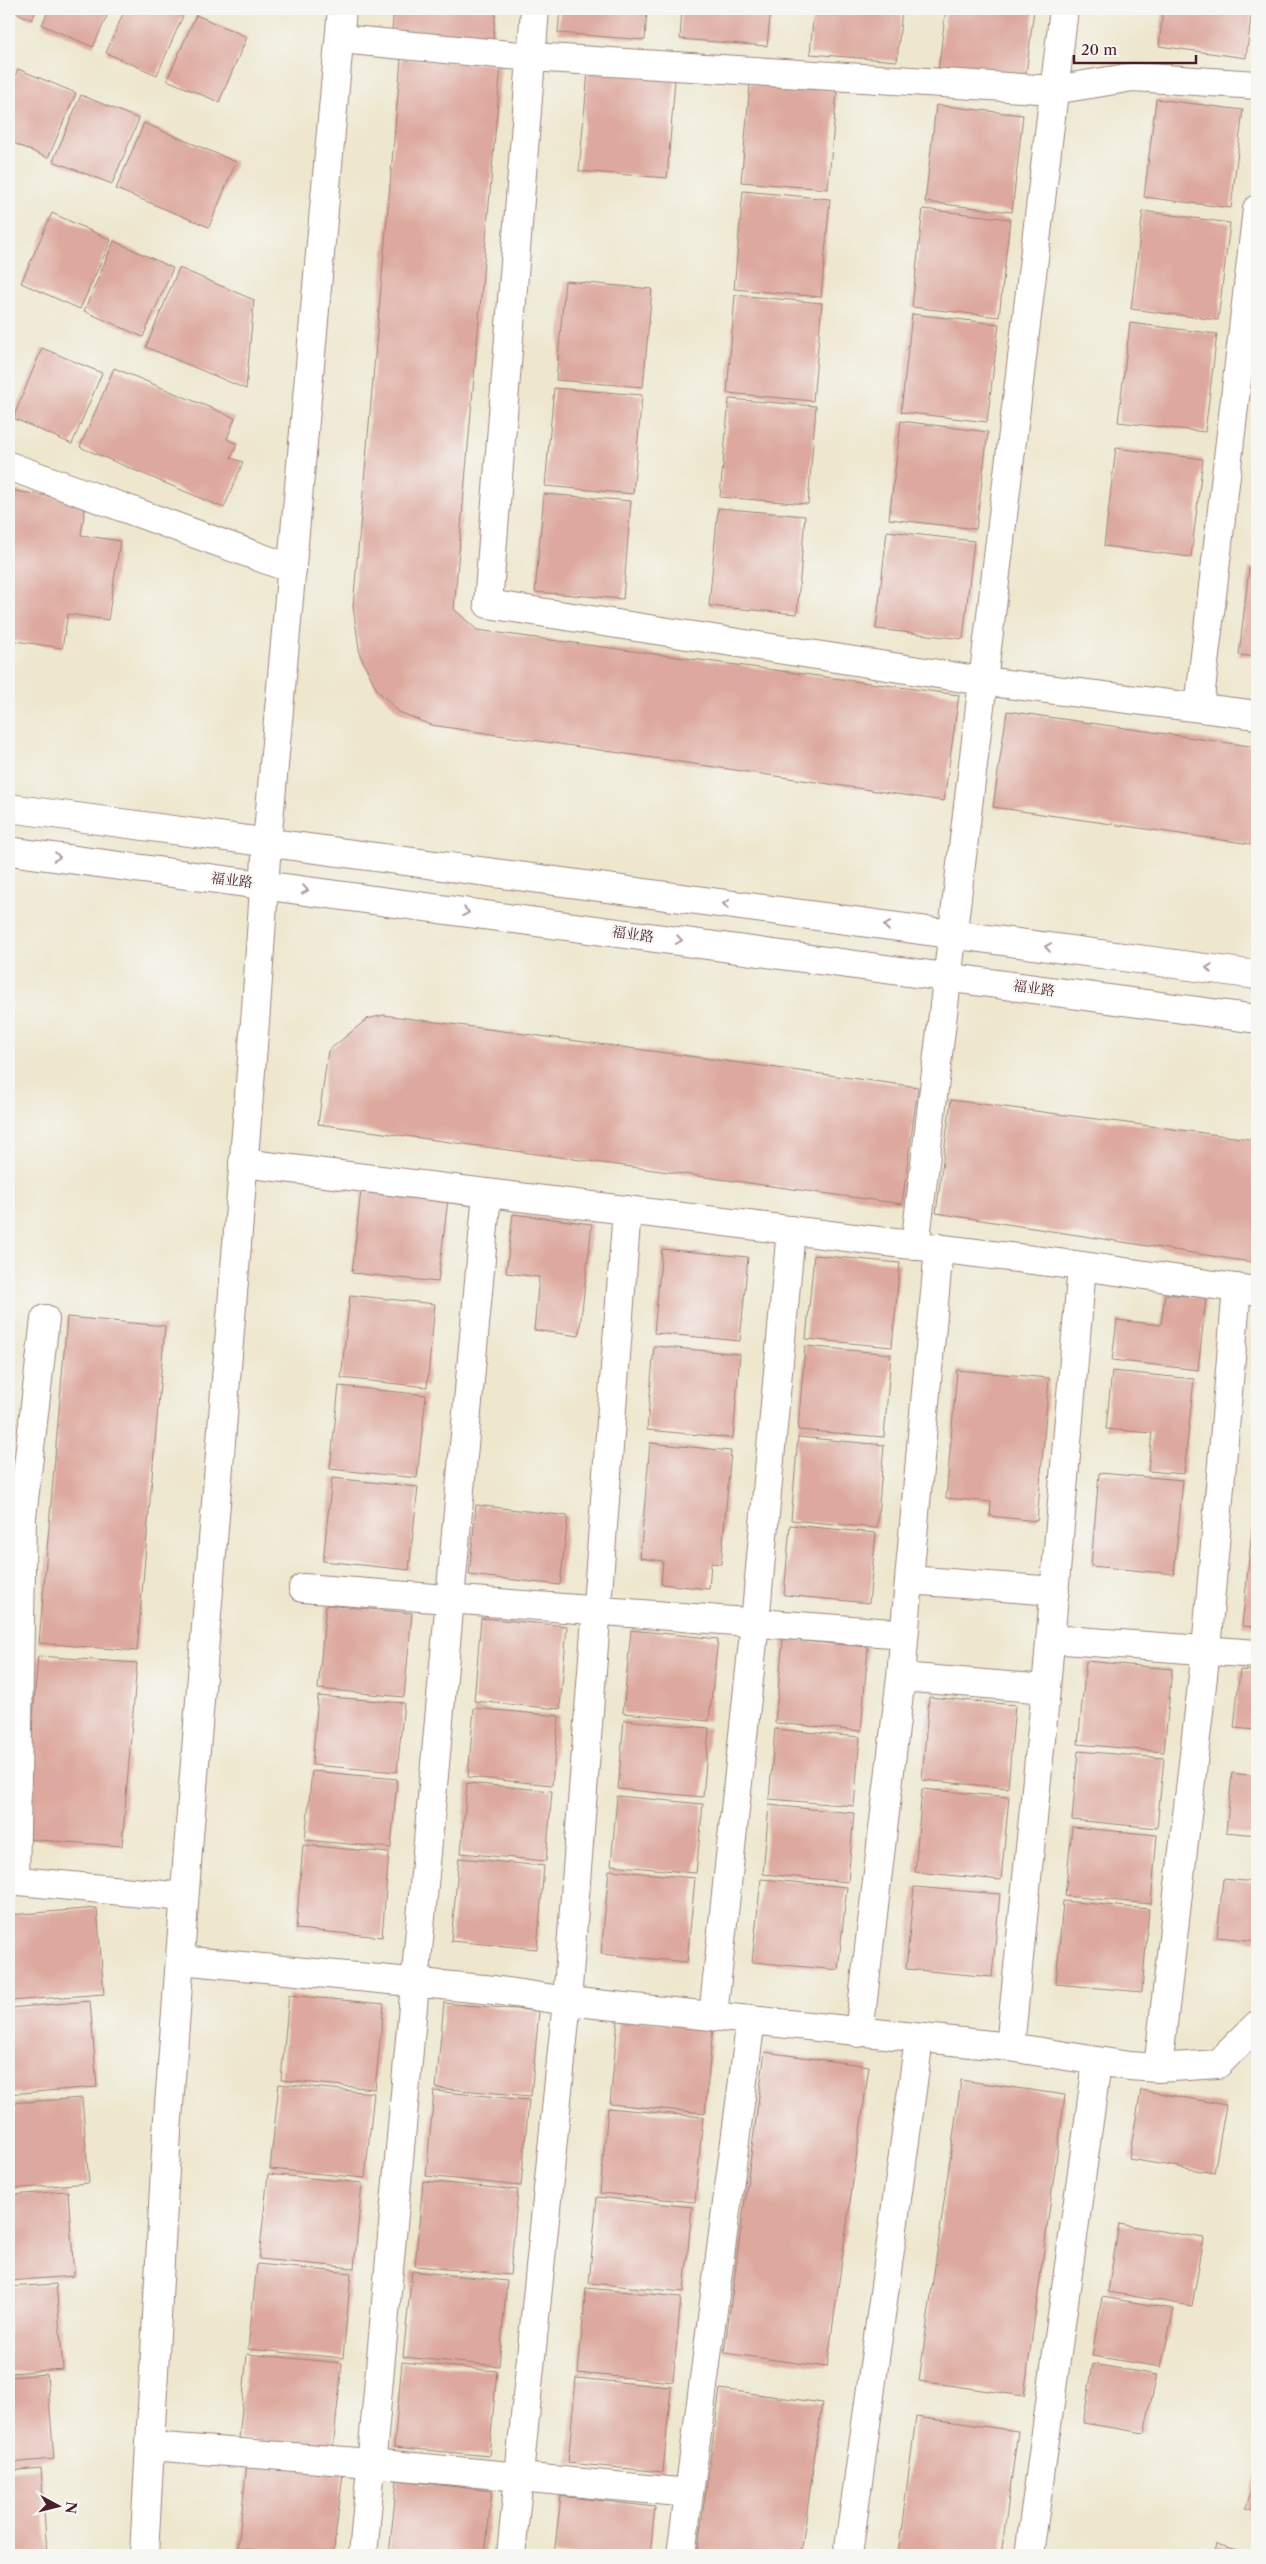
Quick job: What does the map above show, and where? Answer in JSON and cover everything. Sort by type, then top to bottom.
[{"type":"street","points":[[144,2555],[167,2132],[184,1897],[266,885],[267,844],[342,9]]},
{"type":"street","points":[[534,9],[488,604],[983,681],[1257,715]]},
{"type":"street","points":[[859,2033],[901,1677],[909,1580],[927,1247],[947,976],[1064,9]]},
{"type":"street","points":[[340,39],[531,57],[1054,90],[1133,77],[1257,85]]},
{"type":"street","points":[[1199,707],[1257,209]]},
{"type":"street","points":[[9,466],[292,569]]},
{"type":"street","points":[[9,808],[1257,975]]},
{"type":"street","name":"福业路","points":[[9,851],[1257,1019]]},
{"type":"street","points":[[243,1163],[1082,1266],[1247,1290],[1158,2068]]},
{"type":"street","points":[[363,2555],[487,1193]]},
{"type":"street","points":[[511,2555],[567,2001],[627,1210]]},
{"type":"street","points":[[713,2016],[755,1623],[791,1230]]},
{"type":"street","points":[[1010,2047],[1046,1690],[1082,1266]]},
{"type":"street","points":[[45,1319],[15,1517],[12,1881],[184,1897]]},
{"type":"street","points":[[909,1580],[1055,1591]]},
{"type":"street","points":[[303,1588],[904,1634]]},
{"type":"street","points":[[1050,1639],[1257,1654]]},
{"type":"street","points":[[901,1677],[1046,1690]]},
{"type":"street","points":[[180,1960],[494,1990],[567,2001],[751,2019],[859,2033],[1010,2047],[1097,2063],[1158,2068],[1218,2064],[1257,2025]]},
{"type":"street","points":[[681,2555],[751,2019]]},
{"type":"street","points":[[848,2555],[919,2038]]},
{"type":"street","points":[[1029,2555],[1097,2063]]},
{"type":"street","points":[[150,2446],[371,2463],[689,2493]]},
{"type":"building","points":[[9,9],[37,9],[32,20]]},
{"type":"building","points":[[49,9],[110,9],[93,47],[42,25]]},
{"type":"building","points":[[125,9],[185,11],[157,75],[106,53]]},
{"type":"building","points":[[394,9],[496,9],[493,40],[392,30]]},
{"type":"building","points":[[560,9],[647,9],[645,40],[558,33]]},
{"type":"building","points":[[682,9],[771,9],[767,46],[680,39]]},
{"type":"building","points":[[814,9],[902,9],[897,61],[810,54]]},
{"type":"building","points":[[946,9],[1034,9],[1025,82],[938,72]]},
{"type":"building","points":[[1163,9],[1252,9],[1246,58],[1159,46]]},
{"type":"building","points":[[196,15],[247,37],[219,102],[167,80]]},
{"type":"building","points":[[401,59],[501,65],[454,609],[477,630],[959,695],[944,801],[431,725],[399,712],[377,690],[360,655],[353,607]]},
{"type":"building","points":[[18,69],[76,93],[48,158],[9,141],[9,91]]},
{"type":"building","points":[[588,72],[675,80],[667,178],[579,171]]},
{"type":"building","points":[[750,84],[837,91],[828,189],[741,182]]},
{"type":"building","points":[[81,95],[139,119],[112,184],[53,161]]},
{"type":"building","points":[[1156,99],[1243,110],[1231,208],[1144,197]]},
{"type":"building","points":[[936,105],[1023,115],[1012,212],[925,202]]},
{"type":"building","points":[[144,123],[236,162],[209,227],[116,189]]},
{"type":"building","points":[[743,191],[830,199],[821,297],[734,289]]},
{"type":"building","points":[[923,209],[1010,219],[999,317],[912,307]]},
{"type":"building","points":[[1143,211],[1230,223],[1218,320],[1131,309]]},
{"type":"building","points":[[52,213],[111,240],[80,309],[21,283]]},
{"type":"building","points":[[114,241],[173,268],[143,337],[84,311]]},
{"type":"building","points":[[179,268],[254,300],[246,389],[146,347]]},
{"type":"building","points":[[565,281],[652,289],[643,387],[556,380]]},
{"type":"building","points":[[735,295],[822,303],[813,401],[727,393]]},
{"type":"building","points":[[912,314],[999,324],[987,422],[901,412]]},
{"type":"building","points":[[1130,323],[1217,334],[1205,432],[1118,422]]},
{"type":"building","points":[[42,348],[102,373],[72,444],[13,418]]},
{"type":"building","points":[[114,368],[235,418],[227,439],[237,444],[231,458],[243,462],[224,508],[80,447]]},
{"type":"building","points":[[554,388],[642,395],[633,494],[545,486]]},
{"type":"building","points":[[729,399],[816,406],[808,504],[720,497]]},
{"type":"building","points":[[901,421],[988,432],[976,529],[889,519]]},
{"type":"building","points":[[1116,448],[1203,459],[1191,557],[1104,546]]},
{"type":"building","points":[[9,490],[86,502],[81,535],[120,541],[108,620],[68,614],[62,648],[9,640]]},
{"type":"building","points":[[544,494],[631,501],[623,599],[535,592]]},
{"type":"building","points":[[718,508],[805,516],[797,614],[709,606]]},
{"type":"building","points":[[887,531],[974,541],[963,639],[876,629]]},
{"type":"building","points":[[1249,568],[1257,569],[1257,657],[1239,655]]},
{"type":"building","points":[[1007,711],[1257,747],[1257,845],[993,807]]},
{"type":"building","points":[[384,1015],[918,1087],[902,1204],[318,1124],[328,1051],[367,1019]]},
{"type":"building","points":[[951,1100],[1257,1140],[1257,1263],[936,1213]]},
{"type":"building","points":[[361,1190],[448,1199],[438,1282],[352,1273]]},
{"type":"building","points":[[513,1214],[592,1224],[579,1336],[534,1330],[539,1277],[506,1273]]},
{"type":"building","points":[[662,1249],[748,1257],[740,1341],[654,1333]]},
{"type":"building","points":[[814,1255],[900,1263],[892,1347],[806,1339]]},
{"type":"building","points":[[1165,1294],[1206,1298],[1198,1370],[1112,1360],[1117,1320],[1161,1325]]},
{"type":"building","points":[[350,1295],[435,1304],[427,1387],[341,1378]]},
{"type":"building","points":[[67,1317],[165,1326],[137,1651],[39,1643]]},
{"type":"building","points":[[9,1322],[13,1323],[10,1349],[9,1349]]},
{"type":"building","points":[[654,1346],[740,1354],[733,1438],[647,1430]]},
{"type":"building","points":[[805,1346],[891,1354],[884,1437],[798,1430]]},
{"type":"building","points":[[957,1370],[1049,1378],[1037,1521],[990,1516],[991,1502],[946,1498]]},
{"type":"building","points":[[1112,1371],[1194,1379],[1184,1474],[1148,1471],[1152,1433],[1106,1429]]},
{"type":"building","points":[[339,1386],[426,1395],[417,1478],[330,1469]]},
{"type":"building","points":[[798,1437],[884,1445],[877,1528],[791,1520]]},
{"type":"building","points":[[650,1443],[731,1451],[721,1564],[711,1563],[709,1589],[661,1584],[663,1561],[640,1558]]},
{"type":"building","points":[[1099,1473],[1183,1480],[1174,1574],[1091,1566]]},
{"type":"building","points":[[332,1478],[418,1487],[409,1570],[323,1561]]},
{"type":"building","points":[[1256,1485],[1257,1522],[1252,1522]]},
{"type":"building","points":[[476,1505],[568,1516],[560,1585],[469,1575]]},
{"type":"building","points":[[790,1525],[876,1533],[869,1603],[784,1595]]},
{"type":"building","points":[[1252,1530],[1257,1530],[1257,1627],[1242,1626]]},
{"type":"building","points":[[326,1605],[412,1613],[404,1697],[318,1689]]},
{"type":"building","points":[[481,1618],[567,1626],[560,1709],[474,1701]]},
{"type":"building","points":[[631,1630],[718,1639],[709,1721],[623,1713]]},
{"type":"building","points":[[783,1639],[868,1647],[861,1731],[775,1723]]},
{"type":"building","points":[[38,1656],[137,1663],[122,1846],[23,1839]]},
{"type":"building","points":[[1086,1661],[1172,1669],[1164,1752],[1078,1744]]},
{"type":"building","points":[[1240,1670],[1257,1671],[1257,1730],[1234,1728]]},
{"type":"building","points":[[318,1696],[404,1703],[397,1772],[312,1765]]},
{"type":"building","points":[[929,1697],[1015,1705],[1008,1788],[922,1780]]},
{"type":"building","points":[[474,1708],[559,1716],[552,1785],[468,1777]]},
{"type":"building","points":[[624,1720],[709,1728],[703,1797],[618,1789]]},
{"type":"building","points":[[775,1729],[860,1737],[854,1806],[769,1799]]},
{"type":"building","points":[[1078,1751],[1164,1758],[1157,1828],[1072,1820]]},
{"type":"building","points":[[312,1771],[397,1779],[391,1848],[305,1840]]},
{"type":"building","points":[[1232,1773],[1257,1776],[1257,1835],[1226,1832]]},
{"type":"building","points":[[467,1783],[552,1791],[546,1861],[461,1853]]},
{"type":"building","points":[[922,1789],[1009,1797],[1001,1880],[915,1872]]},
{"type":"building","points":[[617,1796],[703,1804],[696,1873],[611,1865]]},
{"type":"building","points":[[769,1805],[854,1813],[848,1882],[763,1874]]},
{"type":"building","points":[[1072,1827],[1157,1835],[1151,1904],[1065,1896]]},
{"type":"building","points":[[303,1845],[389,1853],[382,1937],[296,1929]]},
{"type":"building","points":[[459,1858],[544,1866],[537,1949],[451,1941]]},
{"type":"building","points":[[609,1870],[695,1878],[687,1962],[601,1954]]},
{"type":"building","points":[[761,1879],[847,1887],[838,1970],[752,1962]]},
{"type":"building","points":[[1223,1879],[1257,1882],[1257,1941],[1217,1937]]},
{"type":"building","points":[[914,1887],[1000,1894],[992,1977],[906,1969]]},
{"type":"building","points":[[1063,1901],[1149,1909],[1142,1992],[1056,1984]]},
{"type":"building","points":[[97,1908],[104,1994],[9,2001],[9,1915]]},
{"type":"building","points":[[289,1995],[384,2004],[375,2089],[281,2080]]},
{"type":"building","points":[[90,2001],[97,2087],[9,2094],[9,2008]]},
{"type":"building","points":[[444,2003],[539,2011],[531,2096],[436,2088]]},
{"type":"building","points":[[618,2019],[713,2027],[705,2113],[610,2104]]},
{"type":"building","points":[[765,2052],[869,2066],[827,2367],[724,2353]]},
{"type":"building","points":[[961,2080],[1065,2095],[1024,2396],[919,2381]]},
{"type":"building","points":[[279,2084],[374,2093],[365,2178],[270,2169]]},
{"type":"building","points":[[1141,2090],[1226,2105],[1214,2173],[1129,2159]]},
{"type":"building","points":[[434,2091],[529,2100],[521,2186],[426,2176]]},
{"type":"building","points":[[82,2098],[89,2183],[9,2189],[9,2103]]},
{"type":"building","points":[[608,2108],[703,2117],[695,2202],[600,2193]]},
{"type":"building","points":[[268,2174],[362,2183],[354,2268],[259,2259]]},
{"type":"building","points":[[423,2181],[518,2190],[510,2275],[415,2266]]},
{"type":"building","points":[[68,2191],[74,2276],[9,2281],[9,2195]]},
{"type":"building","points":[[597,2197],[692,2207],[684,2292],[589,2283]]},
{"type":"building","points":[[1119,2224],[1204,2238],[1192,2306],[1108,2292]]},
{"type":"building","points":[[257,2264],[351,2273],[343,2358],[248,2349]]},
{"type":"building","points":[[412,2271],[507,2281],[499,2366],[403,2357]]},
{"type":"building","points":[[56,2284],[63,2369],[9,2373],[9,2287]]},
{"type":"building","points":[[586,2288],[681,2297],[673,2382],[578,2373]]},
{"type":"building","points":[[1102,2297],[1174,2309],[1161,2367],[1092,2356]]},
{"type":"building","points":[[247,2354],[342,2363],[333,2448],[239,2439]]},
{"type":"building","points":[[402,2362],[497,2371],[489,2456],[394,2447]]},
{"type":"building","points":[[1093,2364],[1157,2375],[1144,2433],[1083,2423]]},
{"type":"building","points":[[47,2374],[54,2459],[9,2463],[9,2377]]},
{"type":"building","points":[[576,2378],[671,2387],[663,2472],[568,2463]]},
{"type":"building","points":[[720,2389],[822,2403],[801,2555],[697,2555]]},
{"type":"building","points":[[916,2417],[1018,2431],[1001,2555],[898,2555]]},
{"type":"building","points":[[247,2463],[343,2474],[333,2555],[301,2555],[238,2548]]},
{"type":"building","points":[[41,2468],[47,2554],[9,2555],[9,2471]]},
{"type":"building","points":[[1257,2470],[1257,2511],[1246,2508]]},
{"type":"building","points":[[397,2480],[492,2491],[485,2555],[389,2555]]},
{"type":"building","points":[[561,2496],[655,2507],[650,2555],[554,2555]]},
{"type":"building","points":[[1216,2544],[1256,2555],[1213,2555]]}]
